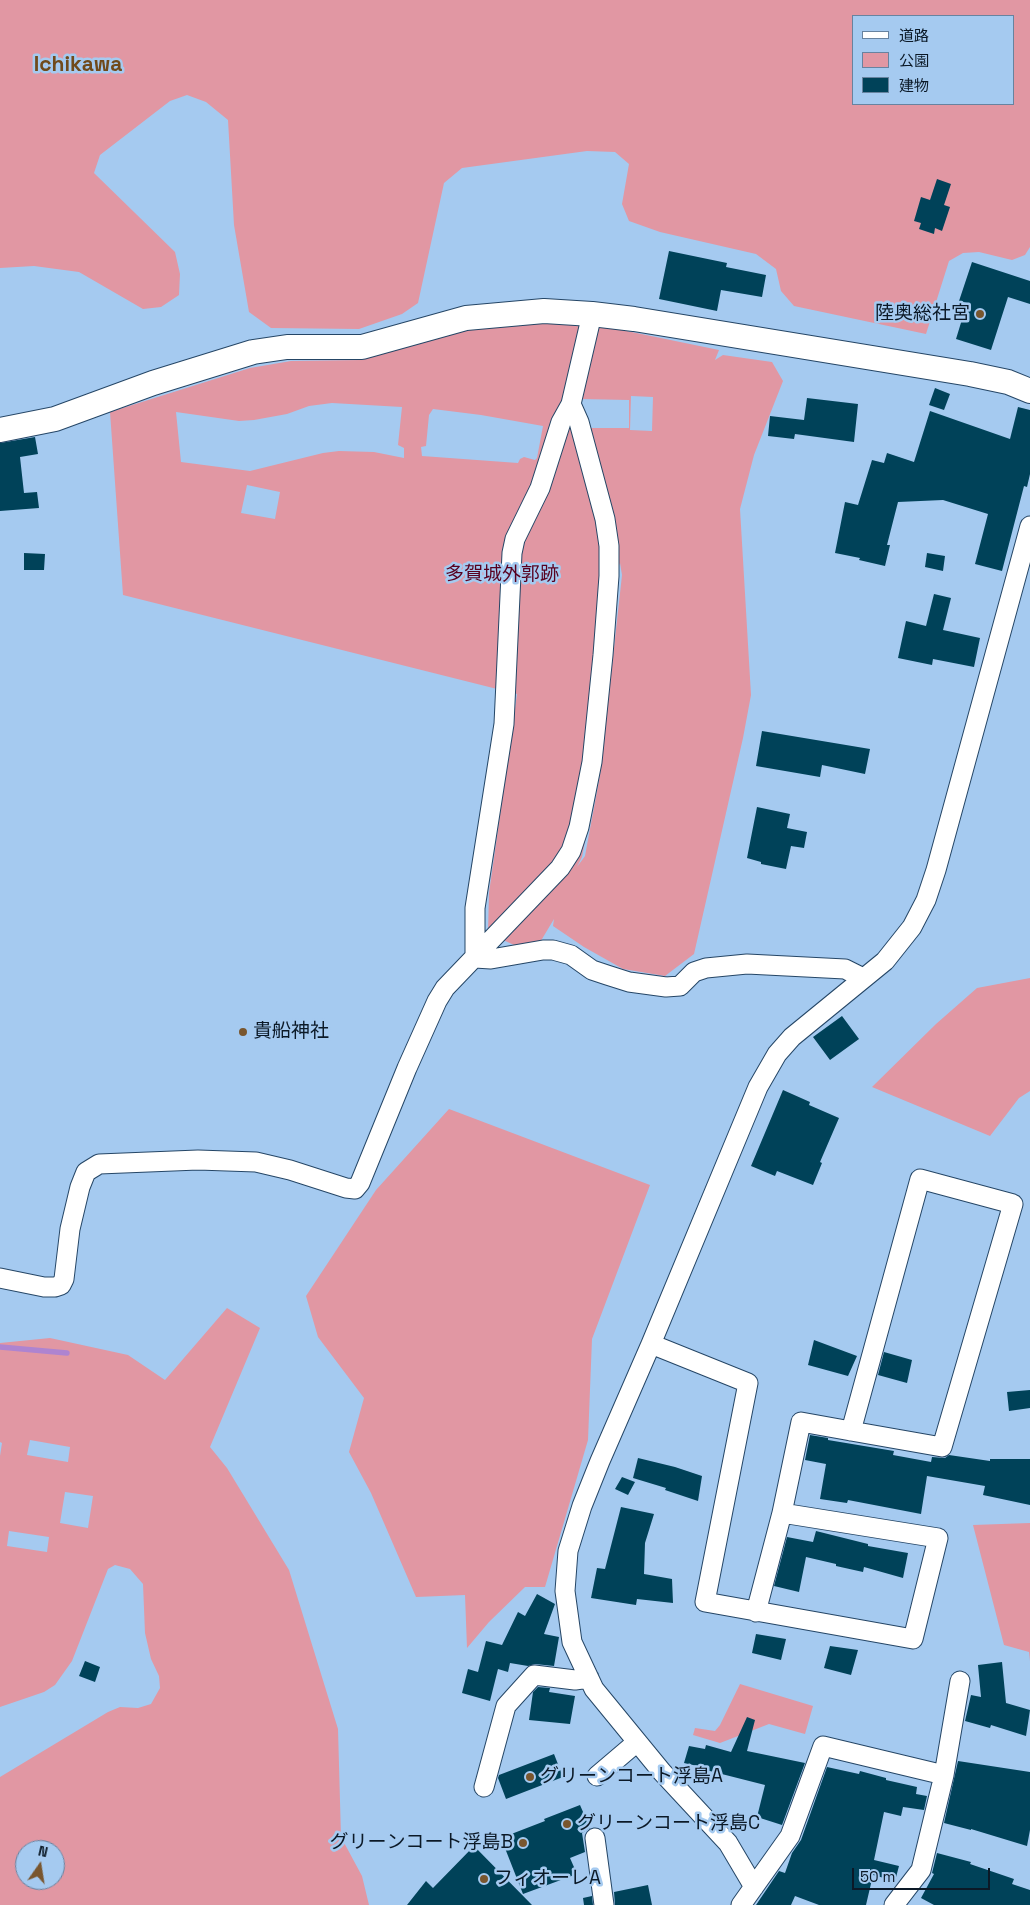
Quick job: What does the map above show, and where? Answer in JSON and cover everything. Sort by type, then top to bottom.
[{"type":"street","points":[[0,430],[55,419],[153,383],[253,352],[287,347],[362,347],[466,318],[492,314],[544,311],[634,319],[970,374],[1008,382],[1030,391]]},
{"type":"street","points":[[475,958],[475,908],[504,724],[512,552],[515,539],[540,488],[561,422],[571,404],[592,314]]},
{"type":"street","points":[[0,1278],[44,1286],[55,1287],[61,1284],[64,1279],[70,1230],[80,1187],[86,1172],[99,1164],[206,1160],[256,1162],[355,1189],[360,1183],[407,1068],[437,1001],[451,981],[560,868],[571,851],[579,827],[592,762],[603,655],[609,576],[609,546],[602,510],[579,422],[571,404]]},
{"type":"street","points":[[754,1887],[728,1843],[662,1772],[594,1689],[572,1642],[565,1591],[568,1551],[582,1506],[600,1461],[758,1087],[777,1054],[792,1037],[886,961],[912,927],[926,900],[936,870],[1030,526]]},
{"type":"street","points":[[475,958],[491,959],[542,950],[553,950],[572,955],[592,970],[607,975],[629,982],[666,987],[680,986],[694,972],[706,968],[747,964],[845,969],[863,978]]},
{"type":"street","points":[[756,1612],[782,1513],[801,1422],[851,1431],[942,1446],[1013,1204],[920,1179],[851,1431]]},
{"type":"street","points":[[651,1344],[748,1383],[705,1602],[913,1639],[938,1538],[782,1513]]},
{"type":"street","points":[[484,1787],[506,1706],[534,1675],[575,1680],[589,1678]]},
{"type":"street","points":[[894,1905],[921,1870],[944,1775],[960,1681]]},
{"type":"street","points":[[597,1776],[637,1742]]},
{"type":"street","points":[[741,1905],[790,1836],[824,1746],[944,1775]]},
{"type":"street","points":[[595,1838],[604,1905]]},
{"type":"green space","points":[[0,0],[1030,0],[1030,247],[1025,255],[1012,260],[979,252],[963,253],[949,261],[926,334],[794,306],[781,291],[776,269],[756,254],[660,232],[629,221],[622,204],[629,164],[615,152],[587,151],[462,168],[444,183],[418,303],[402,314],[359,329],[271,328],[249,312],[234,225],[228,120],[206,102],[187,95],[170,101],[100,155],[94,173],[175,252],[180,274],[179,295],[161,307],[143,309],[79,272],[34,266],[0,268]]},
{"type":"green space","name":"多賀城外郭跡","points":[[583,322],[719,350],[715,360],[723,355],[772,362],[783,381],[754,455],[740,509],[751,695],[743,738],[694,954],[665,976],[623,969],[584,947],[553,926],[554,919],[539,944],[514,945],[488,933],[489,893],[517,694],[123,595],[110,412],[250,368],[291,361],[361,360],[453,333],[493,326]],"holes":[[[631,396],[653,397],[652,431],[630,430]],[[580,399],[629,400],[629,428],[589,428]],[[332,403],[402,407],[398,445],[404,448],[404,458],[374,452],[339,451],[323,453],[250,471],[181,462],[176,412],[239,421],[287,414],[309,406]],[[433,409],[543,426],[537,458],[535,460],[524,457],[518,463],[422,456],[421,447],[426,446],[429,415]],[[247,485],[280,492],[275,519],[241,513]],[[620,563],[622,575],[600,775],[585,856],[577,867],[582,857],[600,763],[617,571]]]},
{"type":"green space","points":[[1030,978],[1030,1091],[1019,1098],[990,1136],[872,1087],[936,1024],[977,988]]},
{"type":"green space","points":[[449,1109],[650,1185],[592,1339],[588,1440],[545,1587],[525,1587],[489,1622],[467,1648],[465,1595],[416,1597],[371,1493],[349,1452],[364,1398],[318,1337],[306,1296],[376,1190]]},
{"type":"green space","points":[[227,1308],[260,1328],[210,1447],[227,1468],[289,1570],[338,1729],[341,1837],[362,1876],[369,1905],[0,1905],[0,1777],[108,1712],[120,1707],[138,1708],[151,1704],[160,1688],[159,1676],[151,1659],[145,1633],[143,1584],[130,1569],[115,1565],[108,1569],[72,1661],[55,1685],[44,1692],[0,1707],[0,1456],[2,1443],[0,1442],[0,1343],[50,1338],[128,1355],[165,1380]],"holes":[[[30,1440],[70,1447],[68,1462],[27,1455]],[[65,1492],[93,1496],[88,1528],[60,1523]],[[9,1531],[49,1537],[47,1552],[7,1546]]]},
{"type":"green space","points":[[1030,1523],[1030,1661],[1029,1652],[1004,1645],[973,1525]]},
{"type":"green space","points":[[740,1684],[813,1706],[805,1734],[769,1724],[720,1743],[693,1735],[695,1728],[715,1731],[720,1725]]},
{"type":"building","points":[[937,179],[951,184],[944,205],[950,207],[942,231],[935,228],[934,234],[919,229],[921,223],[914,221],[921,197],[930,200]]},
{"type":"building","points":[[669,251],[727,263],[726,267],[766,275],[762,297],[721,290],[717,311],[659,299]]},
{"type":"building","points":[[972,262],[1030,281],[1030,304],[1008,297],[991,350],[956,339],[967,303],[959,301]]},
{"type":"building","points":[[935,388],[950,394],[944,410],[929,405]]},
{"type":"building","points":[[807,398],[858,404],[854,442],[795,434],[794,439],[768,436],[770,416],[804,420]]},
{"type":"building","points":[[1018,407],[1030,410],[1030,474],[1027,487],[1024,486],[1002,571],[975,564],[988,514],[943,500],[898,502],[887,545],[890,545],[885,566],[835,553],[845,502],[858,505],[872,460],[884,463],[887,453],[914,462],[930,411],[1010,439]]},
{"type":"building","points":[[35,437],[38,454],[20,457],[24,493],[37,492],[39,508],[0,511],[0,443]]},
{"type":"building","points":[[24,553],[45,554],[44,570],[24,570]]},
{"type":"building","points":[[927,553],[945,556],[943,571],[925,567]]},
{"type":"building","points":[[934,594],[951,598],[943,630],[980,638],[974,667],[933,659],[932,665],[898,658],[906,621],[926,626]]},
{"type":"building","points":[[762,731],[870,749],[865,774],[822,765],[820,777],[756,766]]},
{"type":"building","points":[[757,807],[790,814],[787,828],[807,832],[804,848],[791,846],[786,869],[761,864],[761,862],[747,858]]},
{"type":"building","points":[[842,1016],[859,1039],[830,1060],[813,1037]]},
{"type":"building","points":[[783,1090],[810,1102],[809,1105],[839,1118],[820,1162],[822,1163],[813,1185],[777,1171],[775,1176],[751,1166]]},
{"type":"building","points":[[814,1340],[857,1356],[848,1376],[808,1365]]},
{"type":"building","points":[[884,1352],[912,1360],[907,1383],[878,1375]]},
{"type":"building","points":[[1030,1390],[1030,1408],[1009,1411],[1007,1392]]},
{"type":"building","points":[[810,1435],[828,1438],[828,1440],[894,1451],[893,1455],[931,1462],[932,1457],[945,1458],[949,1455],[990,1461],[990,1459],[1030,1459],[1030,1505],[983,1495],[985,1486],[927,1476],[921,1514],[848,1500],[847,1503],[820,1499],[826,1464],[805,1460]]},
{"type":"building","points":[[638,1458],[702,1476],[698,1501],[665,1490],[666,1488],[633,1478]]},
{"type":"building","points":[[622,1477],[635,1482],[628,1495],[615,1489]]},
{"type":"building","points":[[621,1507],[654,1514],[645,1543],[644,1574],[672,1579],[673,1603],[637,1599],[636,1605],[591,1598],[597,1568],[605,1569]]},
{"type":"building","points":[[816,1531],[868,1544],[868,1546],[908,1553],[903,1578],[864,1567],[863,1572],[806,1557],[799,1592],[774,1586],[787,1537],[813,1542]]},
{"type":"building","points":[[537,1594],[555,1604],[544,1634],[559,1637],[554,1666],[535,1664],[528,1666],[510,1663],[508,1672],[498,1669],[490,1701],[462,1693],[468,1669],[478,1672],[486,1641],[502,1645],[518,1612],[525,1616]]},
{"type":"building","points":[[756,1634],[786,1639],[781,1660],[752,1653]]},
{"type":"building","points":[[830,1646],[858,1650],[851,1675],[824,1668]]},
{"type":"building","points":[[85,1661],[100,1667],[95,1682],[79,1676]]},
{"type":"building","points":[[1002,1662],[1006,1703],[1030,1710],[1026,1736],[991,1725],[990,1728],[965,1721],[971,1695],[981,1697],[978,1665]]},
{"type":"building","points":[[538,1687],[550,1688],[549,1692],[575,1696],[570,1724],[529,1720],[533,1692]]},
{"type":"building","points":[[747,1717],[755,1720],[747,1751],[805,1763],[782,1825],[757,1817],[765,1785],[684,1763],[689,1746],[705,1749],[706,1745],[731,1752]]},
{"type":"building","name":"グリーンコート浮島A","points":[[554,1754],[563,1777],[506,1799],[498,1778],[499,1775]]},
{"type":"building","points":[[958,1761],[1030,1772],[1030,1830],[1027,1846],[944,1823]]},
{"type":"building","points":[[827,1767],[859,1774],[860,1771],[886,1778],[886,1780],[917,1787],[916,1794],[927,1796],[924,1810],[903,1807],[901,1816],[884,1812],[874,1860],[899,1866],[895,1881],[873,1875],[866,1905],[819,1905],[795,1896],[791,1905],[756,1905],[779,1871],[785,1873],[792,1853],[801,1840]]},
{"type":"building","points":[[580,1805],[590,1828],[582,1833],[585,1852],[570,1858],[577,1874],[523,1894],[501,1838]]},
{"type":"building","points":[[474,1846],[532,1905],[407,1905],[426,1881],[433,1888]]},
{"type":"building","points":[[937,1853],[971,1862],[970,1864],[1014,1879],[1012,1884],[1030,1890],[1030,1905],[934,1905],[921,1898],[934,1874],[932,1873]]},
{"type":"building","points":[[648,1885],[652,1905],[615,1905],[614,1892]]},
{"type":"building","points":[[592,1896],[593,1905],[584,1905],[583,1898]]},
{"type":"waterway","points":[[0,1347],[67,1353]]},
{"type":"place","name":"陸奥総社宮","points":[[980,314]]},
{"type":"place","name":"貴船神社","points":[[243,1032]]},
{"type":"place","name":"グリーンコート浮島A","points":[[530,1777]]},
{"type":"place","name":"グリーンコート浮島C","points":[[567,1824]]},
{"type":"place","name":"グリーンコート浮島B","points":[[523,1843]]},
{"type":"place","name":"フィオーレA","points":[[484,1879]]},
{"type":"district","name":"Ichikawa","points":[[78,65]]}]
